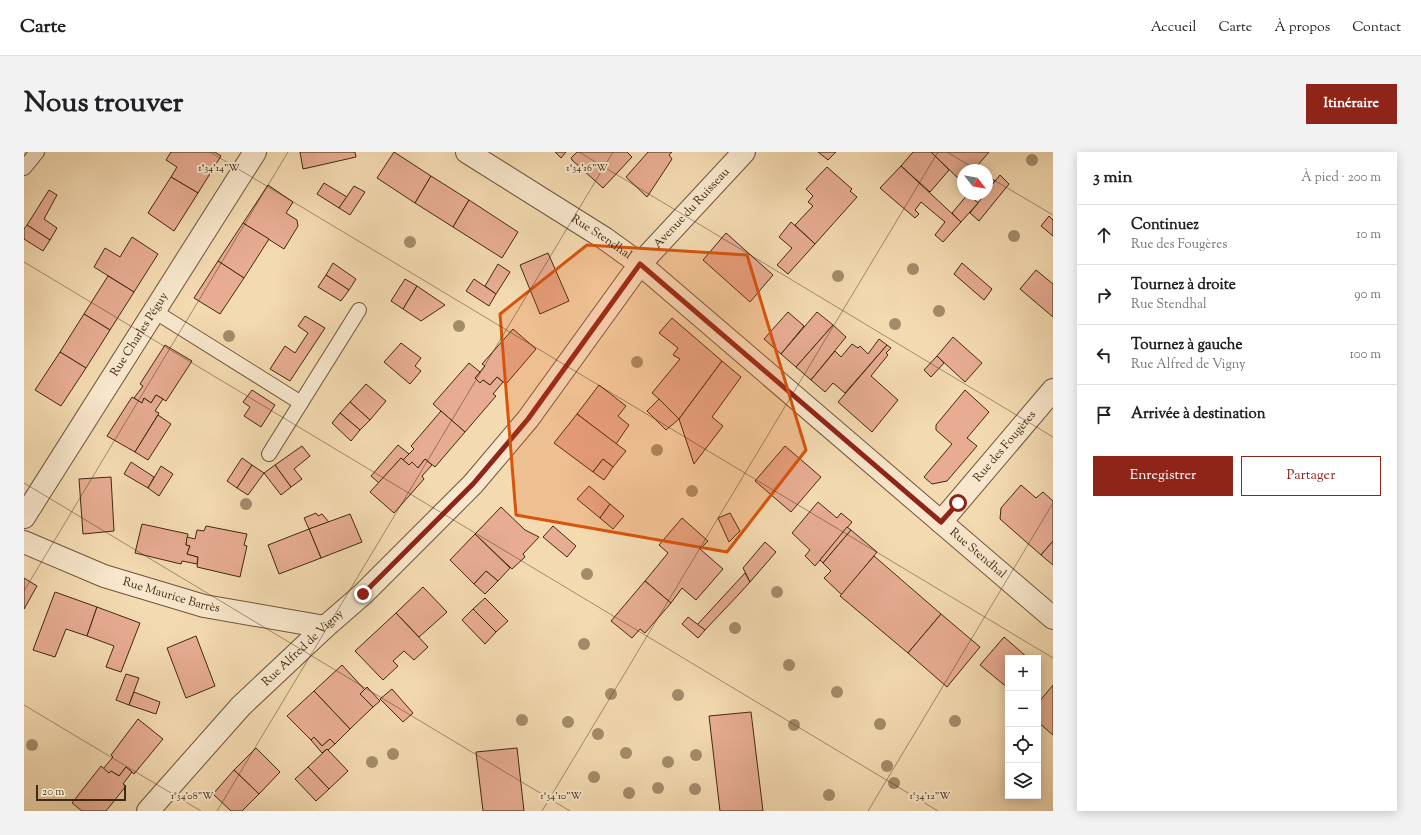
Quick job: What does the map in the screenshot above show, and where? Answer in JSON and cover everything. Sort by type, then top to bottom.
[{"type":"street","name":"Rue Charles Péguy","points":[[24,518],[255,152]]},
{"type":"street","name":"Rue Stendhal","points":[[467,152],[604,238],[640,264],[1053,618]]},
{"type":"street","name":"Avenue du Ruisseau","points":[[640,264],[744,152]]},
{"type":"street","name":"Rue Alfred de Vigny","points":[[148,811],[241,706],[325,627],[363,594],[473,484],[528,419],[640,264]]},
{"type":"street","name":"Rue des Fougères","points":[[941,522],[1053,390]]},
{"type":"street","name":"Rue Maurice Barrès","points":[[24,542],[104,576],[204,606],[325,627]]},
{"type":"lane","points":[[24,168],[37,152]]},
{"type":"lane","points":[[269,454],[359,310]]},
{"type":"lane","points":[[154,311],[301,403]]},
{"type":"highlighted area","points":[[587,245],[747,255],[806,450],[727,552],[516,515],[500,314]]},
{"type":"building","points":[[171,152],[215,152],[221,156],[198,193],[171,177],[177,167],[166,160]]},
{"type":"building","points":[[300,152],[355,152],[356,157],[303,169]]},
{"type":"building","points":[[394,152],[431,176],[415,203],[377,178]]},
{"type":"building","points":[[555,152],[566,152],[561,158]]},
{"type":"building","points":[[577,152],[627,152],[632,157],[603,188],[572,160],[571,158]]},
{"type":"building","points":[[648,152],[672,152],[669,155],[672,159],[647,197],[626,177]]},
{"type":"building","points":[[818,152],[836,152],[828,160]]},
{"type":"building","points":[[913,152],[931,152],[949,170],[930,192],[901,166]]},
{"type":"building","points":[[931,152],[989,152],[979,164],[957,164],[957,177]]},
{"type":"building","points":[[901,166],[961,222],[943,242],[935,235],[945,222],[921,202],[915,210],[919,214],[915,218],[880,188]]},
{"type":"building","points":[[827,167],[852,189],[850,191],[857,197],[815,244],[795,225],[813,206],[808,202],[813,196],[806,189]]},
{"type":"building","points":[[1000,175],[1009,184],[979,221],[970,213],[980,200],[993,200],[993,184]]},
{"type":"building","points":[[431,176],[469,200],[453,227],[415,203]]},
{"type":"building","points":[[171,177],[198,193],[174,231],[148,213]]},
{"type":"building","points":[[324,183],[347,197],[339,208],[317,194]]},
{"type":"building","points":[[268,185],[293,202],[286,213],[297,220],[298,226],[284,249],[243,223]]},
{"type":"building","points":[[354,186],[365,192],[350,215],[339,208]]},
{"type":"building","points":[[49,190],[57,195],[44,219],[57,228],[50,240],[27,225]]},
{"type":"building","points":[[469,200],[518,232],[502,258],[453,227]]},
{"type":"building","points":[[963,200],[975,200],[978,203],[961,222],[952,213]]},
{"type":"building","points":[[1049,216],[1053,220],[1053,236],[1041,226]]},
{"type":"building","points":[[791,222],[815,244],[788,274],[777,265],[792,248],[779,237]]},
{"type":"building","points":[[243,223],[269,239],[244,278],[218,261]]},
{"type":"building","points":[[27,225],[50,240],[43,251],[24,239],[24,229]]},
{"type":"building","points":[[726,233],[773,275],[750,302],[703,260]]},
{"type":"building","points":[[132,237],[158,254],[134,292],[94,267],[105,248],[120,257]]},
{"type":"building","points":[[548,253],[569,301],[540,314],[520,265]]},
{"type":"building","points":[[218,261],[244,278],[220,314],[194,298]]},
{"type":"building","points":[[333,263],[356,279],[349,290],[326,275]]},
{"type":"building","points":[[962,263],[992,289],[984,300],[954,274]]},
{"type":"building","points":[[498,264],[510,272],[496,294],[485,286]]},
{"type":"building","points":[[1036,270],[1053,284],[1053,317],[1020,289]]},
{"type":"building","points":[[326,275],[349,290],[341,301],[318,287]]},
{"type":"building","points":[[108,276],[134,292],[110,330],[84,314]]},
{"type":"building","points":[[405,279],[417,286],[403,309],[391,301]]},
{"type":"building","points":[[474,279],[496,294],[489,306],[466,291]]},
{"type":"building","points":[[417,286],[445,305],[421,321],[403,309]]},
{"type":"building","points":[[788,312],[804,326],[781,354],[764,339]]},
{"type":"building","points":[[817,312],[833,325],[796,367],[781,354]]},
{"type":"building","points":[[84,314],[110,330],[86,368],[60,352]]},
{"type":"building","points":[[305,316],[325,328],[290,381],[270,369],[285,346],[295,353],[308,333],[298,326]]},
{"type":"building","points":[[672,318],[722,361],[679,419],[652,393],[680,359],[673,355],[678,348],[659,333]]},
{"type":"building","points":[[833,325],[846,337],[811,380],[796,367]]},
{"type":"building","points":[[513,329],[536,349],[506,384],[497,377],[490,385],[483,380],[480,383],[475,378],[485,366],[482,364]]},
{"type":"building","points":[[953,337],[982,363],[965,382],[937,356]]},
{"type":"building","points":[[879,339],[887,345],[845,393],[833,383],[825,392],[811,380],[835,351],[841,357],[852,344],[858,348],[860,346],[868,354]]},
{"type":"building","points":[[401,343],[421,358],[415,366],[421,371],[410,384],[384,362]]},
{"type":"building","points":[[165,345],[192,361],[166,401],[156,395],[151,403],[144,398],[142,403],[134,398],[143,386],[140,384]]},
{"type":"building","points":[[887,345],[891,348],[886,353],[888,355],[871,376],[898,400],[872,432],[838,402]]},
{"type":"building","points":[[60,352],[86,368],[61,406],[35,390]]},
{"type":"building","points":[[937,356],[944,363],[931,377],[924,370]]},
{"type":"building","points":[[722,361],[741,377],[712,417],[723,426],[694,464],[679,419]]},
{"type":"building","points":[[469,363],[480,372],[475,378],[480,383],[483,380],[490,385],[497,377],[503,382],[493,394],[496,396],[465,432],[433,404]]},
{"type":"building","points":[[366,384],[386,401],[370,420],[350,402]]},
{"type":"building","points":[[599,385],[626,406],[618,416],[629,425],[616,444],[577,414]]},
{"type":"building","points":[[252,390],[275,405],[261,427],[244,416],[250,407],[243,402]]},
{"type":"building","points":[[965,390],[989,412],[967,438],[977,446],[947,481],[932,484],[924,477],[952,444],[936,430],[936,425]]},
{"type":"building","points":[[156,395],[163,399],[155,411],[159,413],[135,452],[107,436],[132,397],[142,403],[144,398],[151,403]]},
{"type":"building","points":[[659,399],[679,419],[666,430],[647,411]]},
{"type":"building","points":[[350,402],[370,420],[360,430],[340,413]]},
{"type":"building","points":[[441,411],[465,432],[435,467],[425,459],[418,468],[412,462],[409,465],[403,460],[414,449],[411,446]]},
{"type":"building","points":[[340,413],[360,430],[351,441],[332,423]]},
{"type":"building","points":[[577,414],[626,451],[613,467],[603,459],[593,472],[554,443]]},
{"type":"building","points":[[158,415],[171,424],[148,460],[135,452]]},
{"type":"building","points":[[398,445],[409,454],[403,460],[401,458],[379,483],[371,476]]},
{"type":"building","points":[[302,446],[310,456],[294,469],[302,479],[291,487],[275,465]]},
{"type":"building","points":[[785,446],[821,477],[791,512],[755,481]]},
{"type":"building","points":[[242,458],[252,465],[237,488],[227,481]]},
{"type":"building","points":[[401,458],[409,465],[412,462],[418,468],[425,459],[432,465],[422,476],[424,479],[394,513],[370,492]]},
{"type":"building","points":[[603,459],[613,467],[604,480],[593,472]]},
{"type":"building","points":[[131,462],[154,477],[148,488],[124,474]]},
{"type":"building","points":[[252,465],[264,473],[248,495],[237,488]]},
{"type":"building","points":[[275,465],[291,487],[281,495],[264,473]]},
{"type":"building","points":[[161,466],[173,474],[159,496],[148,488]]},
{"type":"building","points":[[111,477],[114,531],[83,534],[79,479]]},
{"type":"building","points":[[1021,485],[1036,498],[1043,492],[1053,501],[1053,541],[1041,555],[1000,519],[1001,508]]},
{"type":"building","points":[[589,486],[610,504],[600,518],[577,499]]},
{"type":"building","points":[[818,502],[837,518],[841,513],[852,522],[815,566],[805,556],[810,550],[792,533]]},
{"type":"building","points":[[610,504],[624,516],[613,529],[600,518]]},
{"type":"building","points":[[501,507],[525,530],[539,537],[523,554],[525,557],[512,569],[475,534]]},
{"type":"building","points":[[316,513],[318,516],[322,514],[329,522],[309,529],[304,518]]},
{"type":"building","points":[[730,513],[740,531],[729,542],[718,518]]},
{"type":"building","points":[[350,514],[362,542],[321,558],[309,529]]},
{"type":"building","points":[[682,518],[708,541],[700,549],[723,569],[696,600],[682,588],[671,603],[645,581],[668,553],[659,545]]},
{"type":"building","points":[[142,524],[188,534],[186,545],[190,546],[187,554],[198,557],[197,564],[182,561],[181,564],[135,553]]},
{"type":"building","points":[[206,526],[247,534],[244,545],[247,546],[240,577],[197,567],[198,557],[187,554],[190,546],[186,545],[187,537],[195,539],[197,530],[204,531]]},
{"type":"building","points":[[553,526],[576,546],[567,557],[543,537]]},
{"type":"building","points":[[847,527],[851,530],[823,563],[820,560]]},
{"type":"building","points":[[309,529],[321,558],[279,574],[268,545]]},
{"type":"building","points":[[851,530],[877,552],[842,595],[824,578],[831,571],[823,563]]},
{"type":"building","points":[[475,534],[510,568],[498,581],[486,571],[474,584],[450,560]]},
{"type":"building","points":[[1053,541],[1053,565],[1041,555]]},
{"type":"building","points":[[765,542],[776,552],[750,582],[743,568]]},
{"type":"building","points":[[874,556],[941,614],[908,653],[840,596]]},
{"type":"building","points":[[486,571],[498,581],[485,594],[474,584]]},
{"type":"building","points":[[745,573],[750,582],[740,593],[705,630],[697,625]]},
{"type":"building","points":[[24,578],[37,586],[24,609]]},
{"type":"building","points":[[645,581],[671,603],[645,633],[640,629],[632,638],[611,621]]},
{"type":"building","points":[[423,587],[447,612],[419,637],[396,613]]},
{"type":"building","points":[[55,592],[97,607],[87,636],[66,629],[55,657],[33,650]]},
{"type":"building","points":[[485,598],[508,621],[496,632],[473,609]]},
{"type":"building","points":[[97,607],[140,623],[121,672],[106,667],[114,646],[87,636]]},
{"type":"building","points":[[473,609],[496,632],[485,644],[462,620]]},
{"type":"building","points":[[396,613],[428,647],[414,660],[404,651],[393,661],[398,666],[383,680],[355,651]]},
{"type":"building","points":[[941,614],[980,647],[947,687],[908,653]]},
{"type":"building","points":[[688,617],[705,630],[698,638],[682,624]]},
{"type":"building","points":[[196,636],[215,686],[186,698],[167,648]]},
{"type":"building","points":[[1004,637],[1025,655],[1005,655],[1005,686],[980,665]]},
{"type":"building","points":[[342,665],[365,690],[360,694],[373,707],[350,729],[314,691]]},
{"type":"building","points":[[126,674],[139,678],[129,705],[116,700]]},
{"type":"building","points":[[1053,685],[1053,735],[1041,725],[1041,699]]},
{"type":"building","points":[[367,687],[380,701],[373,707],[360,694]]},
{"type":"building","points":[[392,689],[413,713],[403,722],[380,699]]},
{"type":"building","points":[[314,691],[350,729],[335,744],[330,739],[322,746],[314,737],[311,740],[287,716]]},
{"type":"building","points":[[134,692],[160,702],[156,714],[129,705]]},
{"type":"building","points":[[751,712],[763,811],[720,811],[709,716]]},
{"type":"building","points":[[138,719],[163,739],[134,774],[126,767],[119,776],[111,771],[109,773],[103,769],[113,757],[111,755]]},
{"type":"building","points":[[314,737],[322,746],[330,739],[335,744],[322,753],[311,740]]},
{"type":"building","points":[[256,748],[280,772],[259,794],[234,770]]},
{"type":"building","points":[[517,748],[524,811],[483,811],[476,752]]},
{"type":"building","points":[[327,749],[348,771],[329,789],[308,767]]},
{"type":"building","points":[[101,766],[109,773],[111,771],[119,776],[126,767],[132,772],[123,784],[126,786],[106,811],[82,811],[72,803]]},
{"type":"building","points":[[308,767],[329,789],[316,801],[295,779]]},
{"type":"building","points":[[234,770],[259,794],[242,811],[231,811],[213,794]]},
{"type":"route","points":[[363,594],[473,484],[528,419],[640,264],[941,522],[958,503]]}]
